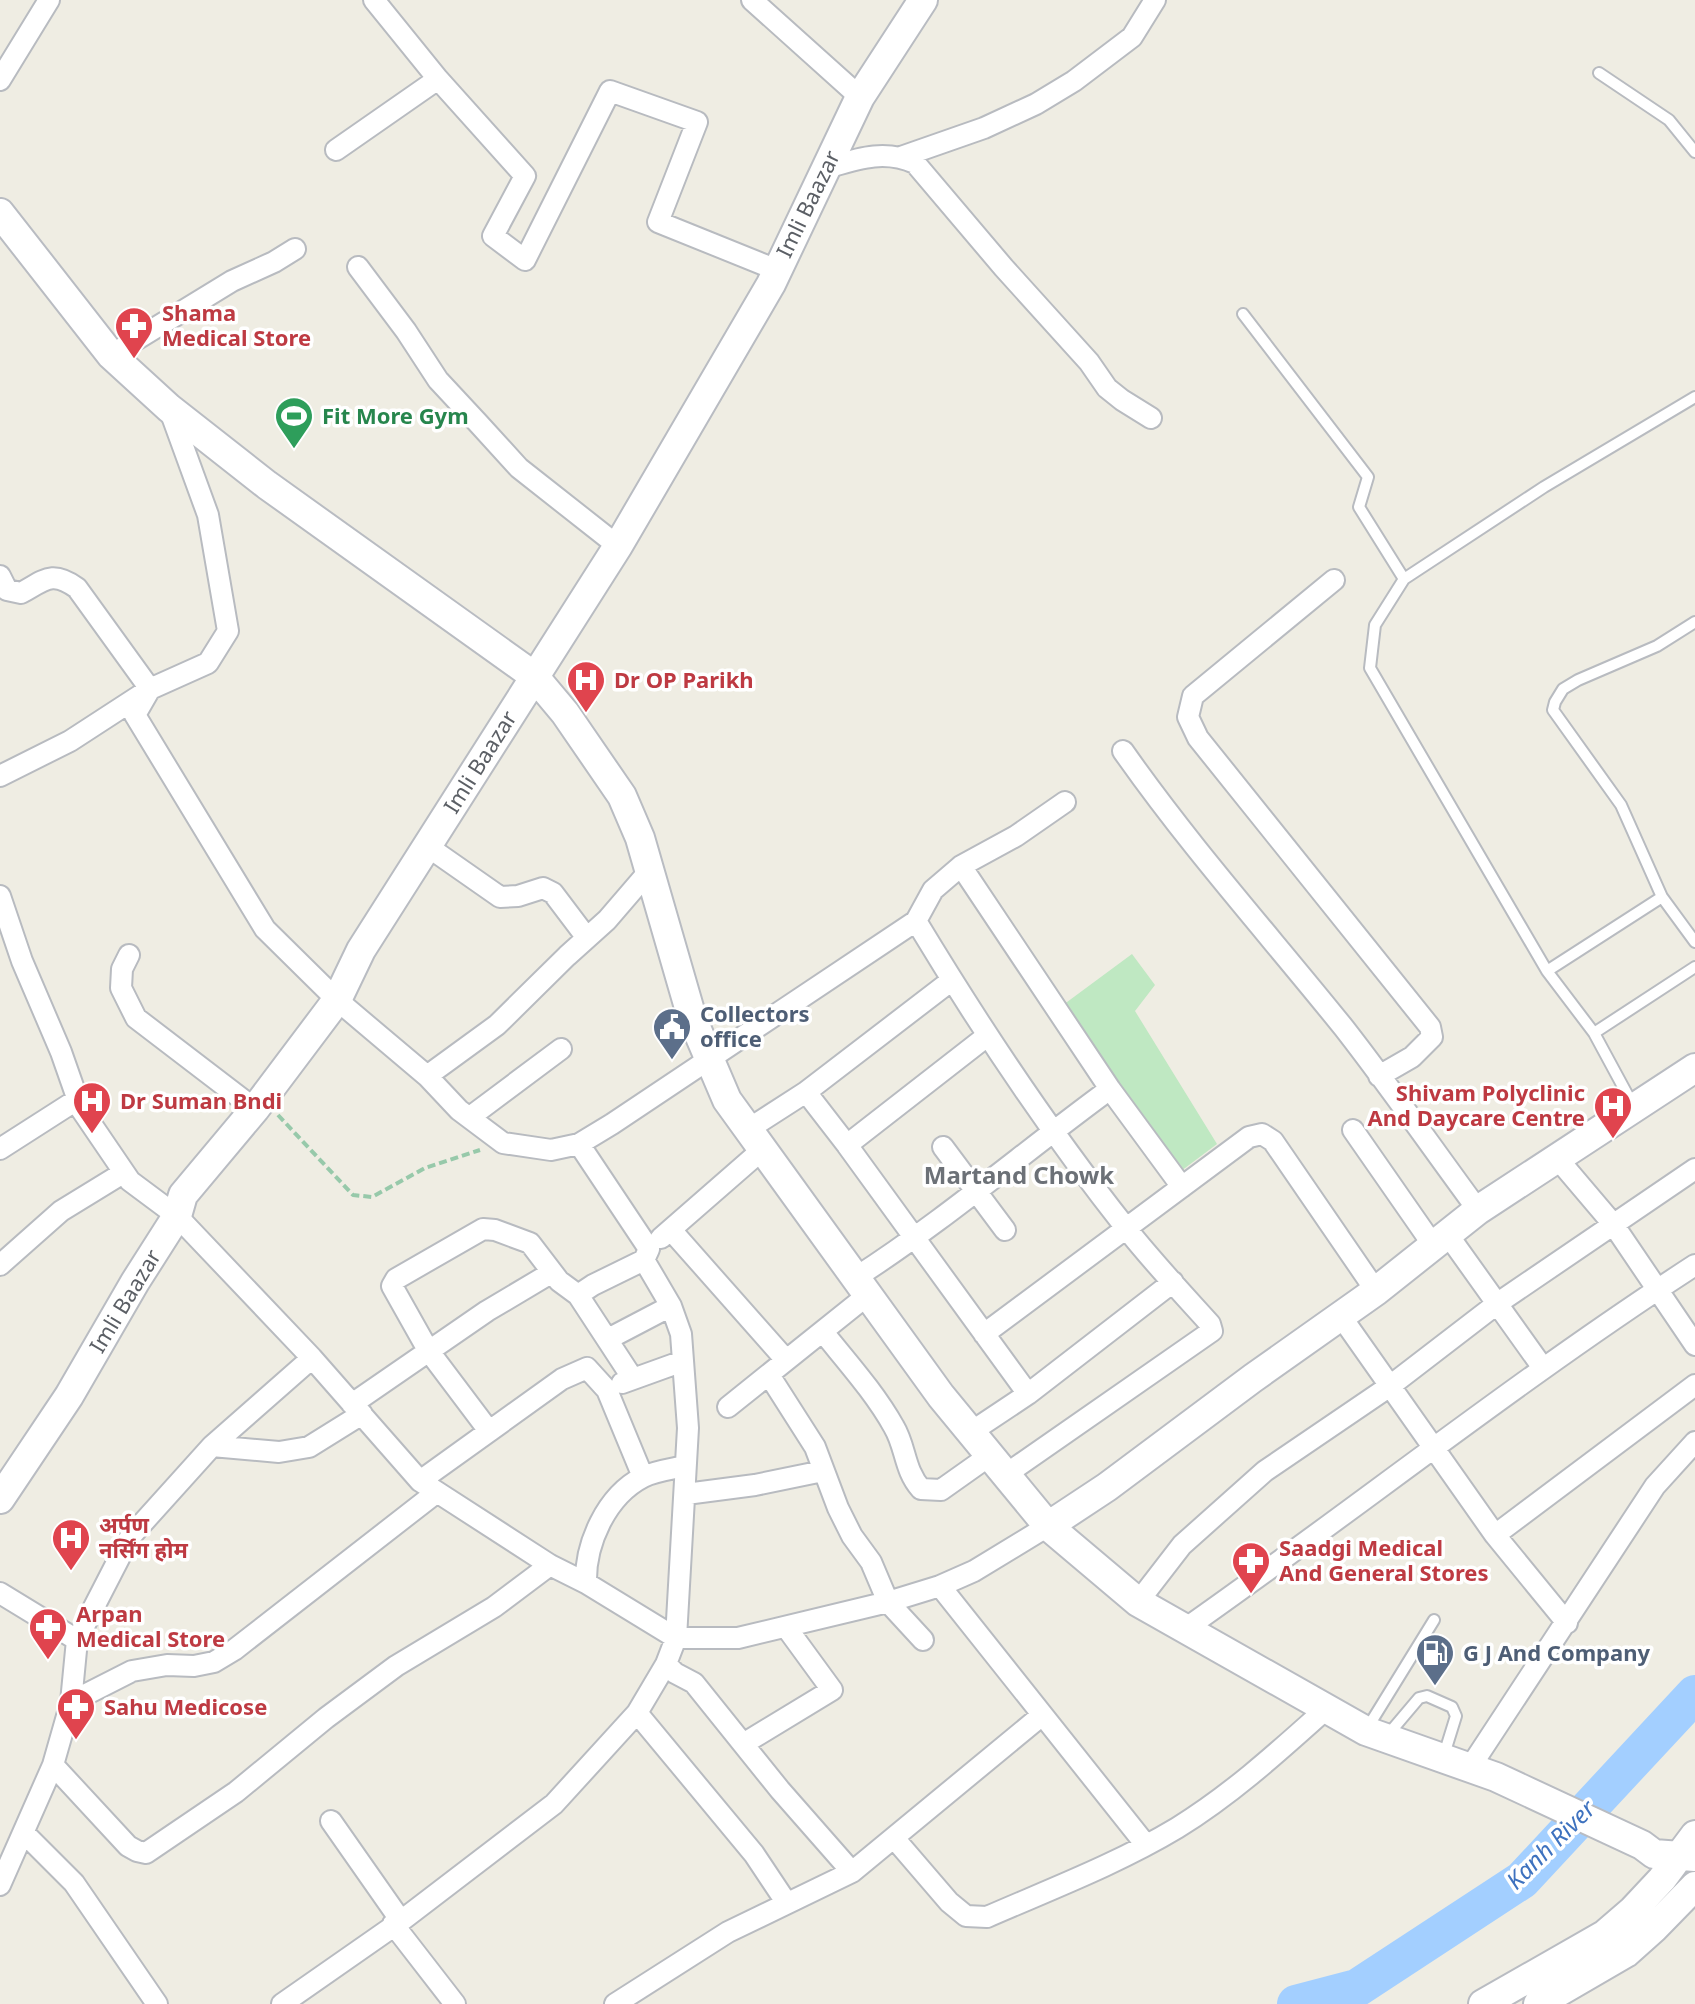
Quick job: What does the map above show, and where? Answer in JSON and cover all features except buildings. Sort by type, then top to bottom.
[{"type":"main road","name":"Imli Baazar","points":[[0,1499],[69,1396],[177,1216],[183,1195],[265,1110],[337,1000],[361,950],[618,546],[771,284],[860,97],[923,0]]},
{"type":"main road","points":[[0,213],[111,355],[169,408],[267,485],[534,676],[565,713],[622,796],[640,838],[672,955],[707,1059],[727,1100],[941,1396],[1048,1526],[1138,1602],[1375,1735],[1496,1777],[1671,1854],[1695,1887],[1626,1953],[1538,2004]]},
{"type":"main road","points":[[1048,1526],[1376,1291],[1478,1210],[1695,1068]]},
{"type":"main road","points":[[1483,2004],[1604,1935],[1633,1910],[1671,1854]]},
{"type":"street","points":[[0,80],[49,0]]},
{"type":"street","points":[[374,0],[438,79],[525,176],[493,236],[525,260],[610,91],[697,122],[658,222],[777,270]]},
{"type":"street","points":[[752,0],[860,97]]},
{"type":"street","points":[[901,157],[984,128],[1036,104],[1074,81],[1132,37],[1155,0]]},
{"type":"street","points":[[336,150],[438,79]]},
{"type":"street","points":[[826,168],[872,154],[901,157],[915,163],[1089,362],[1107,388],[1151,418]]},
{"type":"street","points":[[111,355],[232,281],[295,249]]},
{"type":"street","points":[[358,267],[438,380],[519,468],[618,546]]},
{"type":"street","points":[[0,776],[70,741],[150,689],[208,663],[228,631],[208,515],[169,408]]},
{"type":"street","points":[[0,576],[7,590],[21,593],[50,577],[62,577],[77,588],[150,689]]},
{"type":"street","points":[[1334,580],[1193,696],[1188,717],[1198,738],[1238,790],[1430,1027],[1432,1037],[1412,1057],[1379,1076]]},
{"type":"street","points":[[150,689],[135,715],[265,929],[337,1000],[427,1076],[459,1110],[503,1143],[551,1150],[579,1144],[916,921],[933,890],[961,866],[1016,836],[1065,802]]},
{"type":"street","points":[[1123,751],[1379,1076],[1478,1210]]},
{"type":"street","points":[[427,846],[500,897],[518,896],[543,888],[553,893],[587,938]]},
{"type":"street","points":[[961,866],[1110,1089],[1182,1187]]},
{"type":"street","points":[[427,1076],[497,1025],[607,920],[650,870]]},
{"type":"street","points":[[0,896],[22,961],[61,1052],[81,1109],[123,1173],[177,1216],[312,1358],[420,1481],[550,1565],[586,1583],[676,1638],[738,1638],[888,1602],[940,1586],[974,1571],[1048,1526]]},
{"type":"street","points":[[823,1332],[892,1422],[909,1473],[921,1489],[941,1490],[997,1466],[1208,1337],[1212,1331],[1210,1324],[1126,1229],[1054,1130],[987,1036],[916,921]]},
{"type":"street","points":[[129,955],[122,969],[121,988],[136,1018],[265,1110]]},
{"type":"street","points":[[578,1295],[647,1254],[755,1139],[806,1092],[952,980]]},
{"type":"street","points":[[847,1145],[987,1036]]},
{"type":"street","points":[[470,1117],[561,1049]]},
{"type":"street","points":[[728,1407],[823,1332],[862,1286],[975,1190],[1110,1089]]},
{"type":"street","points":[[806,1092],[1028,1394]]},
{"type":"street","points":[[0,1149],[78,1099]]},
{"type":"street","points":[[1353,1130],[1441,1240],[1498,1303],[1543,1368]]},
{"type":"street","points":[[984,1334],[1249,1137],[1262,1134],[1273,1141],[1376,1291]]},
{"type":"street","points":[[282,2004],[554,1804],[637,1713],[666,1664],[676,1638],[688,1428],[681,1334],[647,1254],[579,1144]]},
{"type":"street","points":[[943,1147],[1005,1230]]},
{"type":"street","points":[[1557,1158],[1613,1224],[1695,1345]]},
{"type":"street","points":[[1138,1602],[1182,1545],[1265,1471],[1390,1386],[1498,1303],[1695,1169]]},
{"type":"street","points":[[0,1265],[61,1211],[123,1173]]},
{"type":"street","points":[[489,1431],[428,1350],[392,1286],[396,1279],[483,1229],[495,1230],[530,1243],[551,1273],[578,1295],[633,1379]]},
{"type":"street","points":[[671,1230],[786,1360]]},
{"type":"street","points":[[1185,1629],[1310,1542],[1543,1368],[1695,1265]]},
{"type":"street","points":[[212,1446],[279,1452],[309,1447],[428,1350],[551,1273]]},
{"type":"street","points":[[971,1432],[1028,1394],[1173,1282]]},
{"type":"street","points":[[608,1339],[671,1306]]},
{"type":"street","points":[[1340,1315],[1495,1535],[1567,1623]]},
{"type":"street","points":[[0,1885],[53,1765],[71,1702],[77,1640],[130,1537],[212,1446],[312,1358]]},
{"type":"street","points":[[607,1390],[683,1361]]},
{"type":"street","points":[[420,1481],[562,1379],[587,1368],[607,1390],[643,1477]]},
{"type":"street","points":[[769,1375],[815,1447],[845,1523],[871,1562],[888,1602],[923,1640]]},
{"type":"street","points":[[1495,1535],[1695,1385]]},
{"type":"street","points":[[1456,1764],[1567,1623],[1655,1486],[1695,1442]]},
{"type":"street","points":[[586,1583],[586,1565],[598,1525],[615,1500],[643,1477],[685,1466]]},
{"type":"street","points":[[686,1494],[755,1485],[823,1471]]},
{"type":"street","points":[[71,1702],[132,1671],[214,1662],[234,1650],[437,1492]]},
{"type":"street","points":[[53,1765],[128,1846],[146,1853],[236,1792],[326,1718],[396,1666],[494,1607],[550,1565]]},
{"type":"street","points":[[940,1586],[1146,1845]]},
{"type":"street","points":[[0,1593],[77,1640]]},
{"type":"street","points":[[743,1744],[832,1690],[786,1627]]},
{"type":"street","points":[[666,1664],[694,1683],[852,1872]]},
{"type":"street","points":[[894,1838],[949,1902],[966,1916],[987,1917],[1146,1845],[1179,1826],[1248,1779],[1326,1709]]},
{"type":"street","points":[[637,1713],[754,1854],[786,1902]]},
{"type":"street","points":[[615,2004],[728,1932],[852,1872],[1041,1716]]},
{"type":"street","points":[[331,1821],[455,2004]]},
{"type":"street","points":[[24,1833],[74,1883],[157,2004]]},
{"type":"lane","points":[[1599,73],[1669,120],[1695,152]]},
{"type":"lane","points":[[1243,314],[1368,477],[1359,507],[1404,579]]},
{"type":"lane","points":[[1635,1109],[1594,1033],[1547,971],[1370,668],[1375,625],[1404,579],[1544,487],[1695,397]]},
{"type":"lane","points":[[1695,622],[1657,646],[1563,689],[1553,710],[1621,805],[1662,897],[1695,942]]},
{"type":"lane","points":[[1547,971],[1662,897]]},
{"type":"lane","points":[[1594,1033],[1695,967]]},
{"type":"lane","points":[[1375,1735],[1434,1620]]},
{"type":"lane","points":[[1375,1735],[1419,1698],[1427,1696],[1452,1707],[1456,1716],[1456,1764]]},
{"type":"path","points":[[265,1110],[353,1195],[372,1197],[425,1168],[503,1143]]},
{"type":"green space","points":[[1132,954],[1155,985],[1135,1011],[1217,1144],[1177,1174],[1063,1005]]},
{"type":"waterway","name":"Kanh River","points":[[1296,2004],[1357,1988],[1522,1880],[1695,1694]]},
{"type":"place","name":"Shama Medical Store","points":[[134,360]]},
{"type":"place","name":"Fit More Gym","points":[[294,450]]},
{"type":"place","name":"Dr OP Parikh","points":[[586,714]]},
{"type":"place","name":"Collectors office","points":[[672,1061]]},
{"type":"place","name":"Dr Suman Bndi","points":[[92,1135]]},
{"type":"place","name":"Shivam Polyclinic And Daycare Centre","points":[[1613,1140]]},
{"type":"place","name":"अर्पण नर्सिंग होम","points":[[71,1572]]},
{"type":"place","name":"Saadgi Medical And General Stores","points":[[1251,1595]]},
{"type":"place","name":"Arpan Medical Store","points":[[48,1661]]},
{"type":"place","name":"G J And Company","points":[[1435,1687]]},
{"type":"place","name":"Sahu Medicose","points":[[76,1741]]},
{"type":"district","name":"Martand Chowk","points":[[1019,1176]]}]
